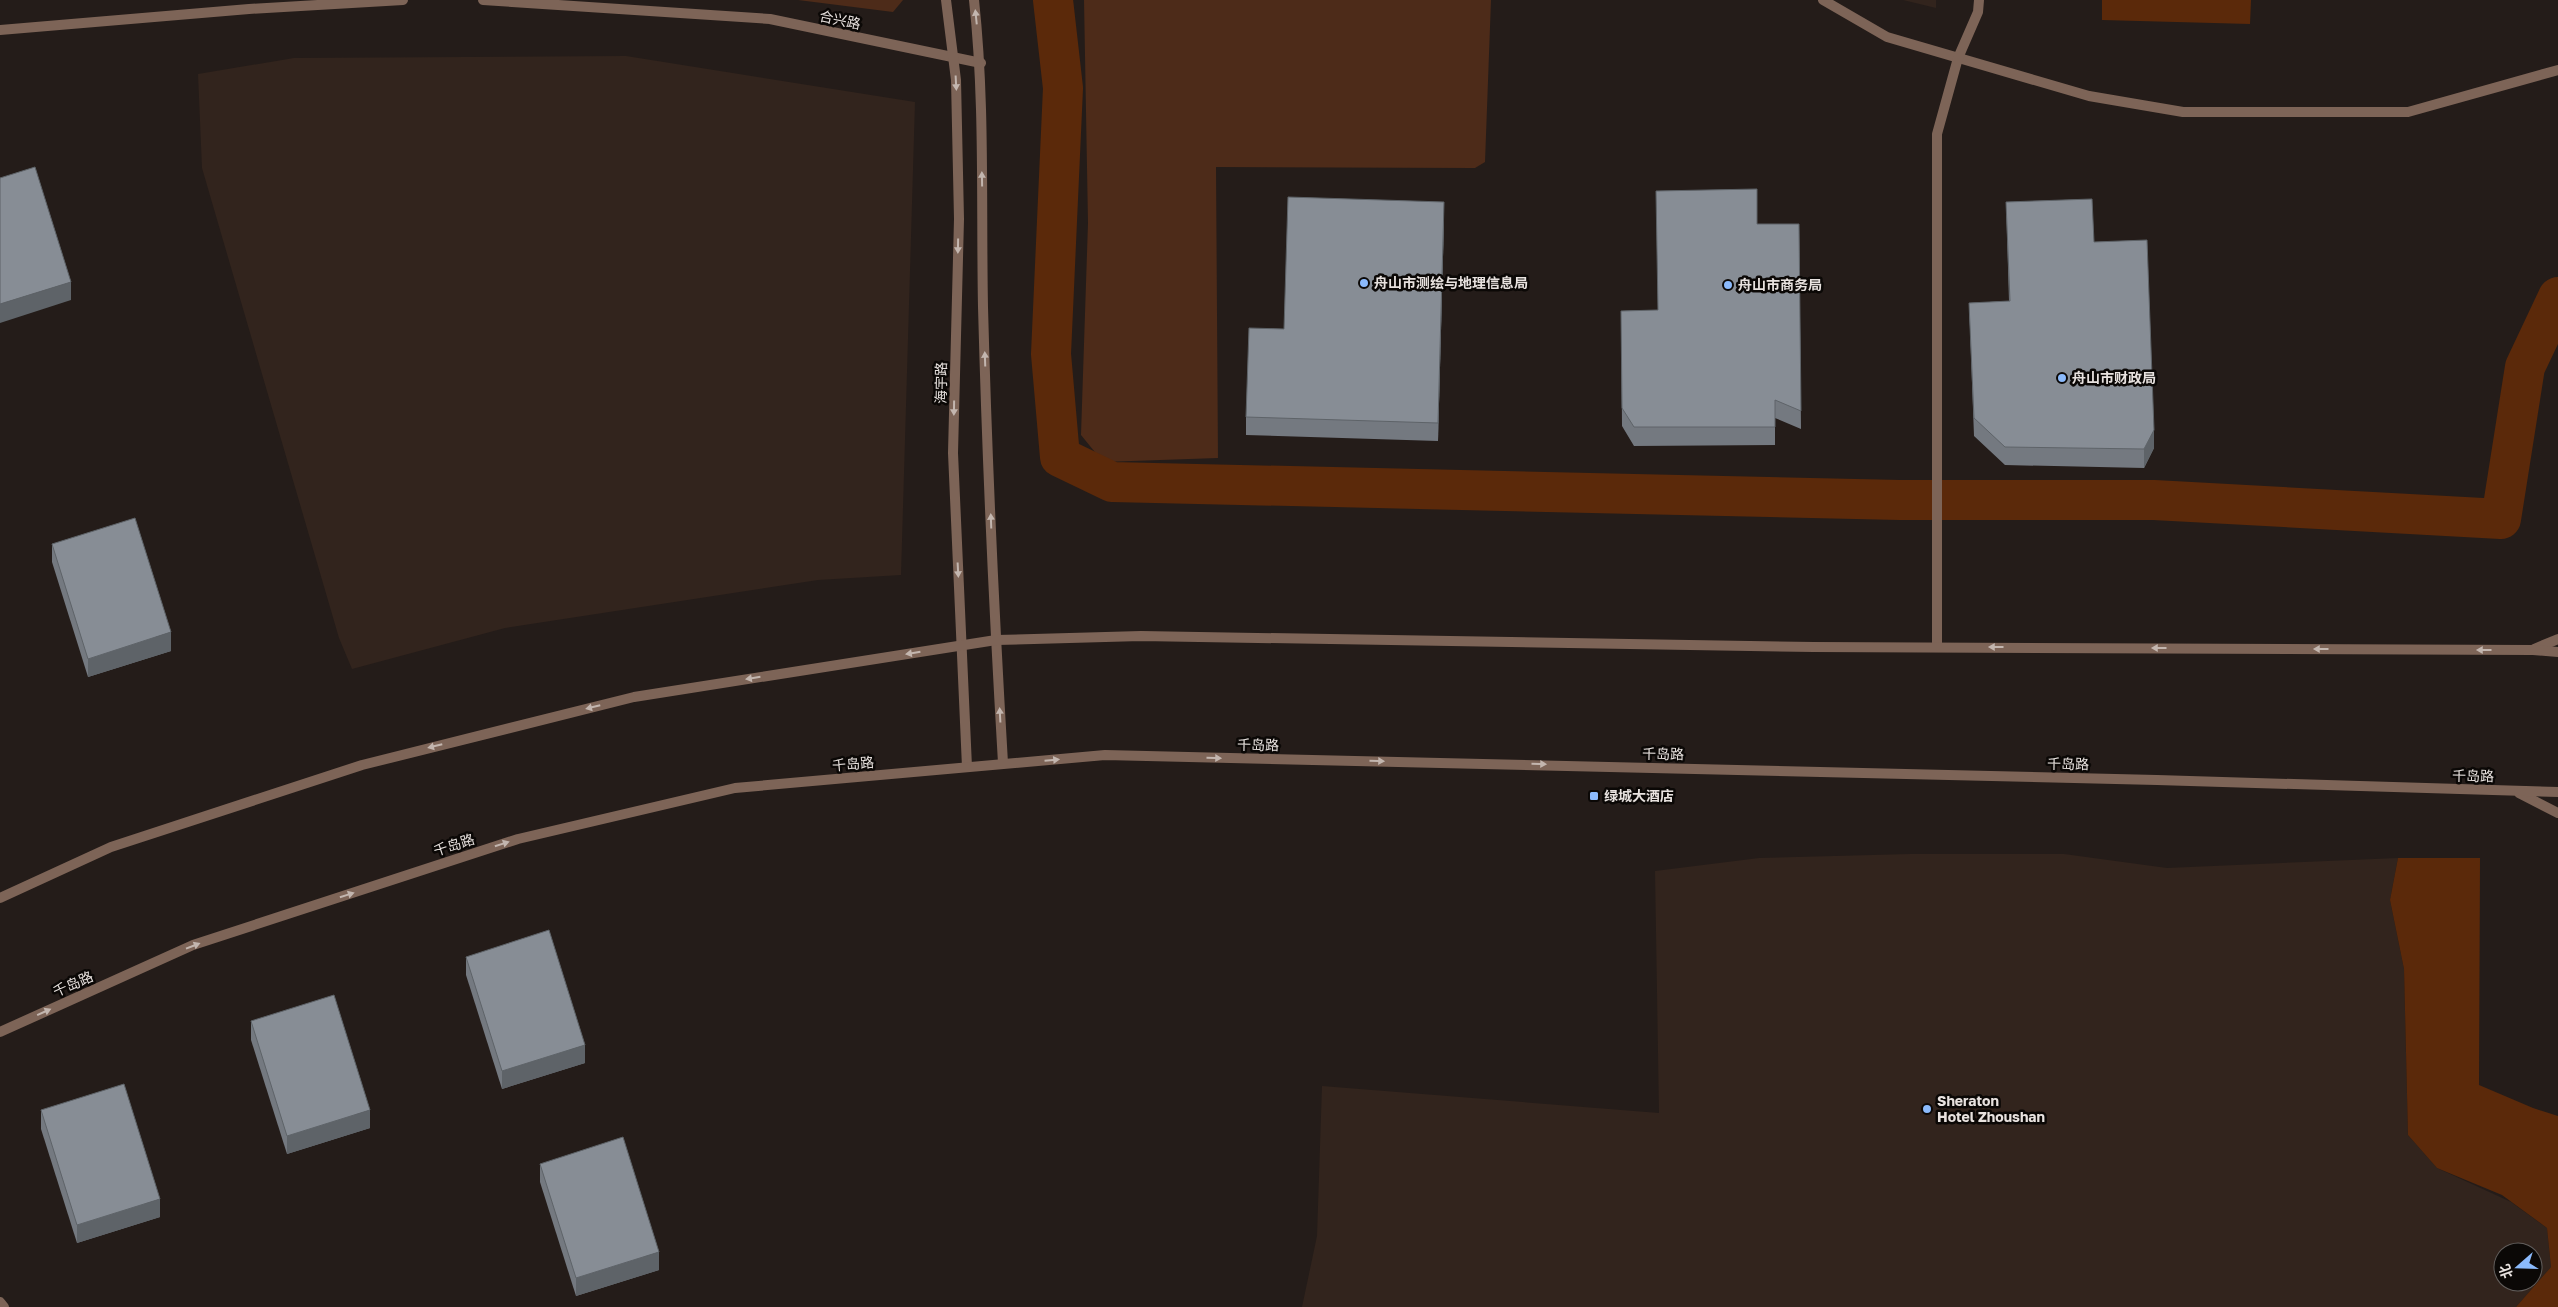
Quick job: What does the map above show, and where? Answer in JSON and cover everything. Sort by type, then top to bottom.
[{"type":"street","points":[[0,30],[249,9],[403,0]]},
{"type":"street","name":"合兴路","points":[[483,0],[770,19],[981,63]]},
{"type":"street","name":"海宇路","points":[[946,0],[956,80],[959,219],[953,453],[967,767]]},
{"type":"street","points":[[974,0],[981,63],[983,307],[996,640],[1003,763]]},
{"type":"street","points":[[1823,0],[1887,37],[2089,96],[2183,112],[2408,112],[2558,70]]},
{"type":"street","points":[[1937,647],[1937,134],[1958,58],[1978,12],[1979,0]]},
{"type":"street","points":[[0,898],[111,847],[362,765],[634,697],[996,640],[1141,636],[1937,647],[2533,650],[2558,652]]},
{"type":"street","points":[[2533,650],[2558,639]]},
{"type":"street","name":"千岛路","points":[[0,1032],[193,945],[518,839],[735,788],[1003,763],[1114,756],[2157,780],[2558,792]]},
{"type":"street","points":[[2516,791],[2558,813]]},
{"type":"street","points":[[0,1302],[4,1307]]},
{"type":"shaded area","points":[[798,0],[903,0],[893,12]]},
{"type":"shaded area","points":[[1084,0],[1491,0],[1485,162],[1475,168],[1216,167],[1218,458],[1103,462],[1081,435],[1088,223]]},
{"type":"shaded area","points":[[1903,0],[1936,0],[1936,8]]},
{"type":"shaded area","points":[[2102,0],[2251,0],[2250,24],[2102,20]]},
{"type":"shaded area","points":[[626,56],[915,102],[901,575],[818,580],[505,628],[352,669],[339,638],[202,168],[198,74],[294,58]]},
{"type":"shaded area","points":[[1910,854],[2064,854],[2167,868],[2398,858],[2390,900],[2404,969],[2408,1135],[2437,1168],[2511,1202],[2547,1228],[2551,1267],[2543,1276],[2543,1242],[2493,1242],[2493,1292],[2529,1292],[2516,1307],[1302,1307],[1317,1236],[1322,1086],[1659,1113],[1655,871],[1759,858]]},
{"type":"shaded area","points":[[2398,858],[2480,858],[2479,1085],[2533,1108],[2558,1116],[2558,1307],[2516,1307],[2529,1292],[2543,1292],[2543,1276],[2551,1267],[2547,1228],[2502,1195],[2437,1168],[2408,1135],[2404,969],[2390,900]]},
{"type":"building","points":[[35,167],[71,282],[0,304],[0,178]]},
{"type":"building","name":"舟山市商务局","points":[[1757,189],[1757,224],[1799,224],[1801,411],[1775,400],[1775,427],[1634,427],[1622,408],[1621,311],[1658,310],[1656,191]]},
{"type":"building","name":"舟山市测绘与地理信息局","points":[[1288,197],[1444,202],[1438,423],[1246,417],[1249,328],[1284,329]]},
{"type":"building","name":"舟山市财政局","points":[[2092,199],[2094,242],[2147,240],[2154,430],[2144,449],[2005,447],[1974,418],[1969,303],[2010,301],[2006,202]]},
{"type":"building","points":[[135,518],[171,632],[88,659],[52,544]]},
{"type":"building","points":[[549,930],[585,1045],[502,1071],[466,957]]},
{"type":"building","points":[[334,995],[370,1110],[287,1136],[251,1021]]},
{"type":"building","points":[[124,1084],[160,1199],[77,1225],[41,1110]]},
{"type":"building","points":[[623,1137],[659,1252],[576,1278],[540,1164]]},
{"type":"waterway","points":[[1053,0],[1063,88],[1051,354],[1060,457],[1112,482],[1900,500],[2154,500],[2501,519],[2525,367],[2558,297]]},
{"type":"place","name":"舟山市测绘与地理信息局","points":[[1364,283]]},
{"type":"place","name":"舟山市商务局","points":[[1728,285]]},
{"type":"place","name":"舟山市财政局","points":[[2062,378]]},
{"type":"place","name":"绿城大酒店","points":[[1594,796]]},
{"type":"place","name":"Sheraton Hotel Zhoushan","points":[[1927,1109]]}]
